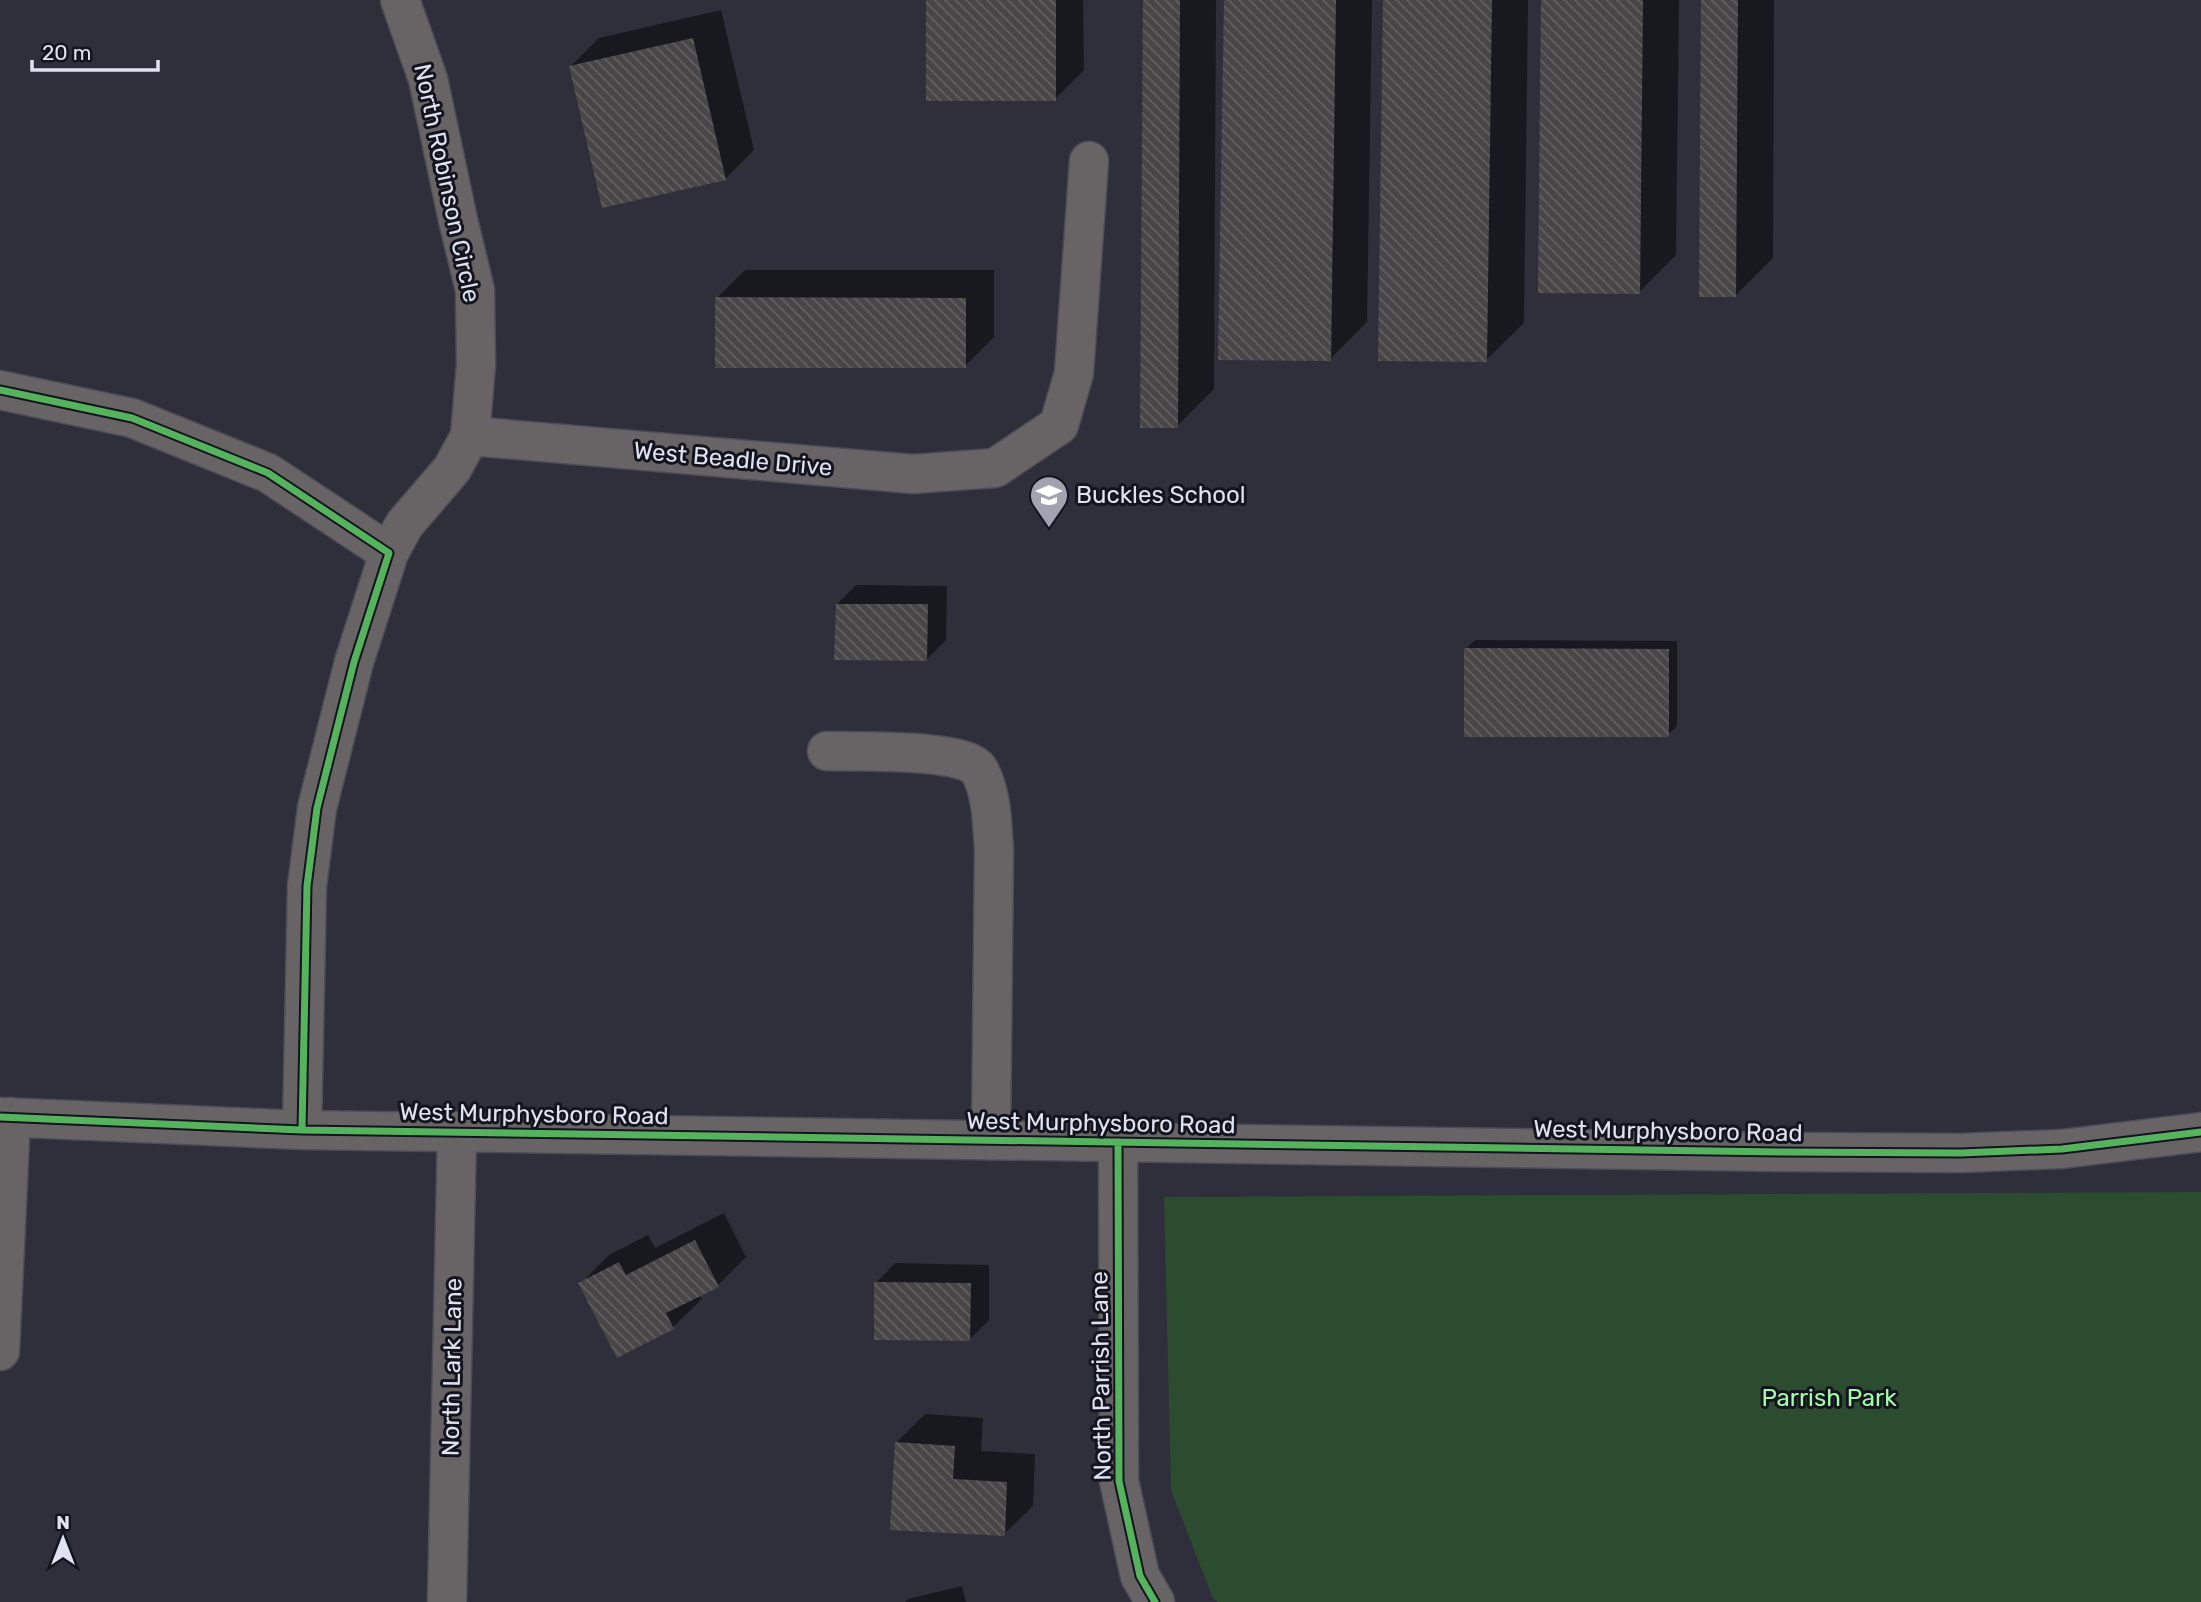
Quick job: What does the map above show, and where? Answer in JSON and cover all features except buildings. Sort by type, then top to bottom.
[{"type":"street","name":"North Robinson Circle","points":[[302,1130],[307,886],[317,808],[354,662],[389,553],[404,525],[452,469],[471,436],[476,365],[475,290],[428,79],[400,0]]},
{"type":"street","name":"West Beadle Drive","points":[[471,436],[913,474],[995,468],[1059,425],[1074,373],[1089,161]]},
{"type":"street","points":[[0,390],[132,418],[268,473],[389,553]]},
{"type":"street","points":[[827,751],[942,754],[965,759],[978,768],[991,809],[994,849],[991,1141]]},
{"type":"street","points":[[0,1352],[6,1117]]},
{"type":"street","name":"West Murphysboro Road","points":[[6,1117],[302,1130],[1961,1153],[2062,1149],[2201,1132]]},
{"type":"street","name":"North Lark Lane","points":[[447,1602],[457,1131]]},
{"type":"street","name":"North Parrish Lane","points":[[1118,1142],[1119,1481],[1140,1576],[1156,1602]]},
{"type":"green space","name":"Parrish Park","points":[[2201,1192],[2201,1602],[1217,1602],[1212,1596],[1171,1490],[1164,1197]]},
{"type":"cycle path","points":[[0,390],[132,418],[268,473],[389,553],[354,662],[317,808],[307,886],[302,1130]]},
{"type":"cycle path","points":[[0,1117],[302,1130],[1781,1152],[1961,1153],[2062,1149],[2201,1132]]},
{"type":"cycle path","points":[[1118,1142],[1119,1481],[1140,1576],[1155,1602]]},
{"type":"place","name":"Buckles School","points":[[1049,529]]}]
